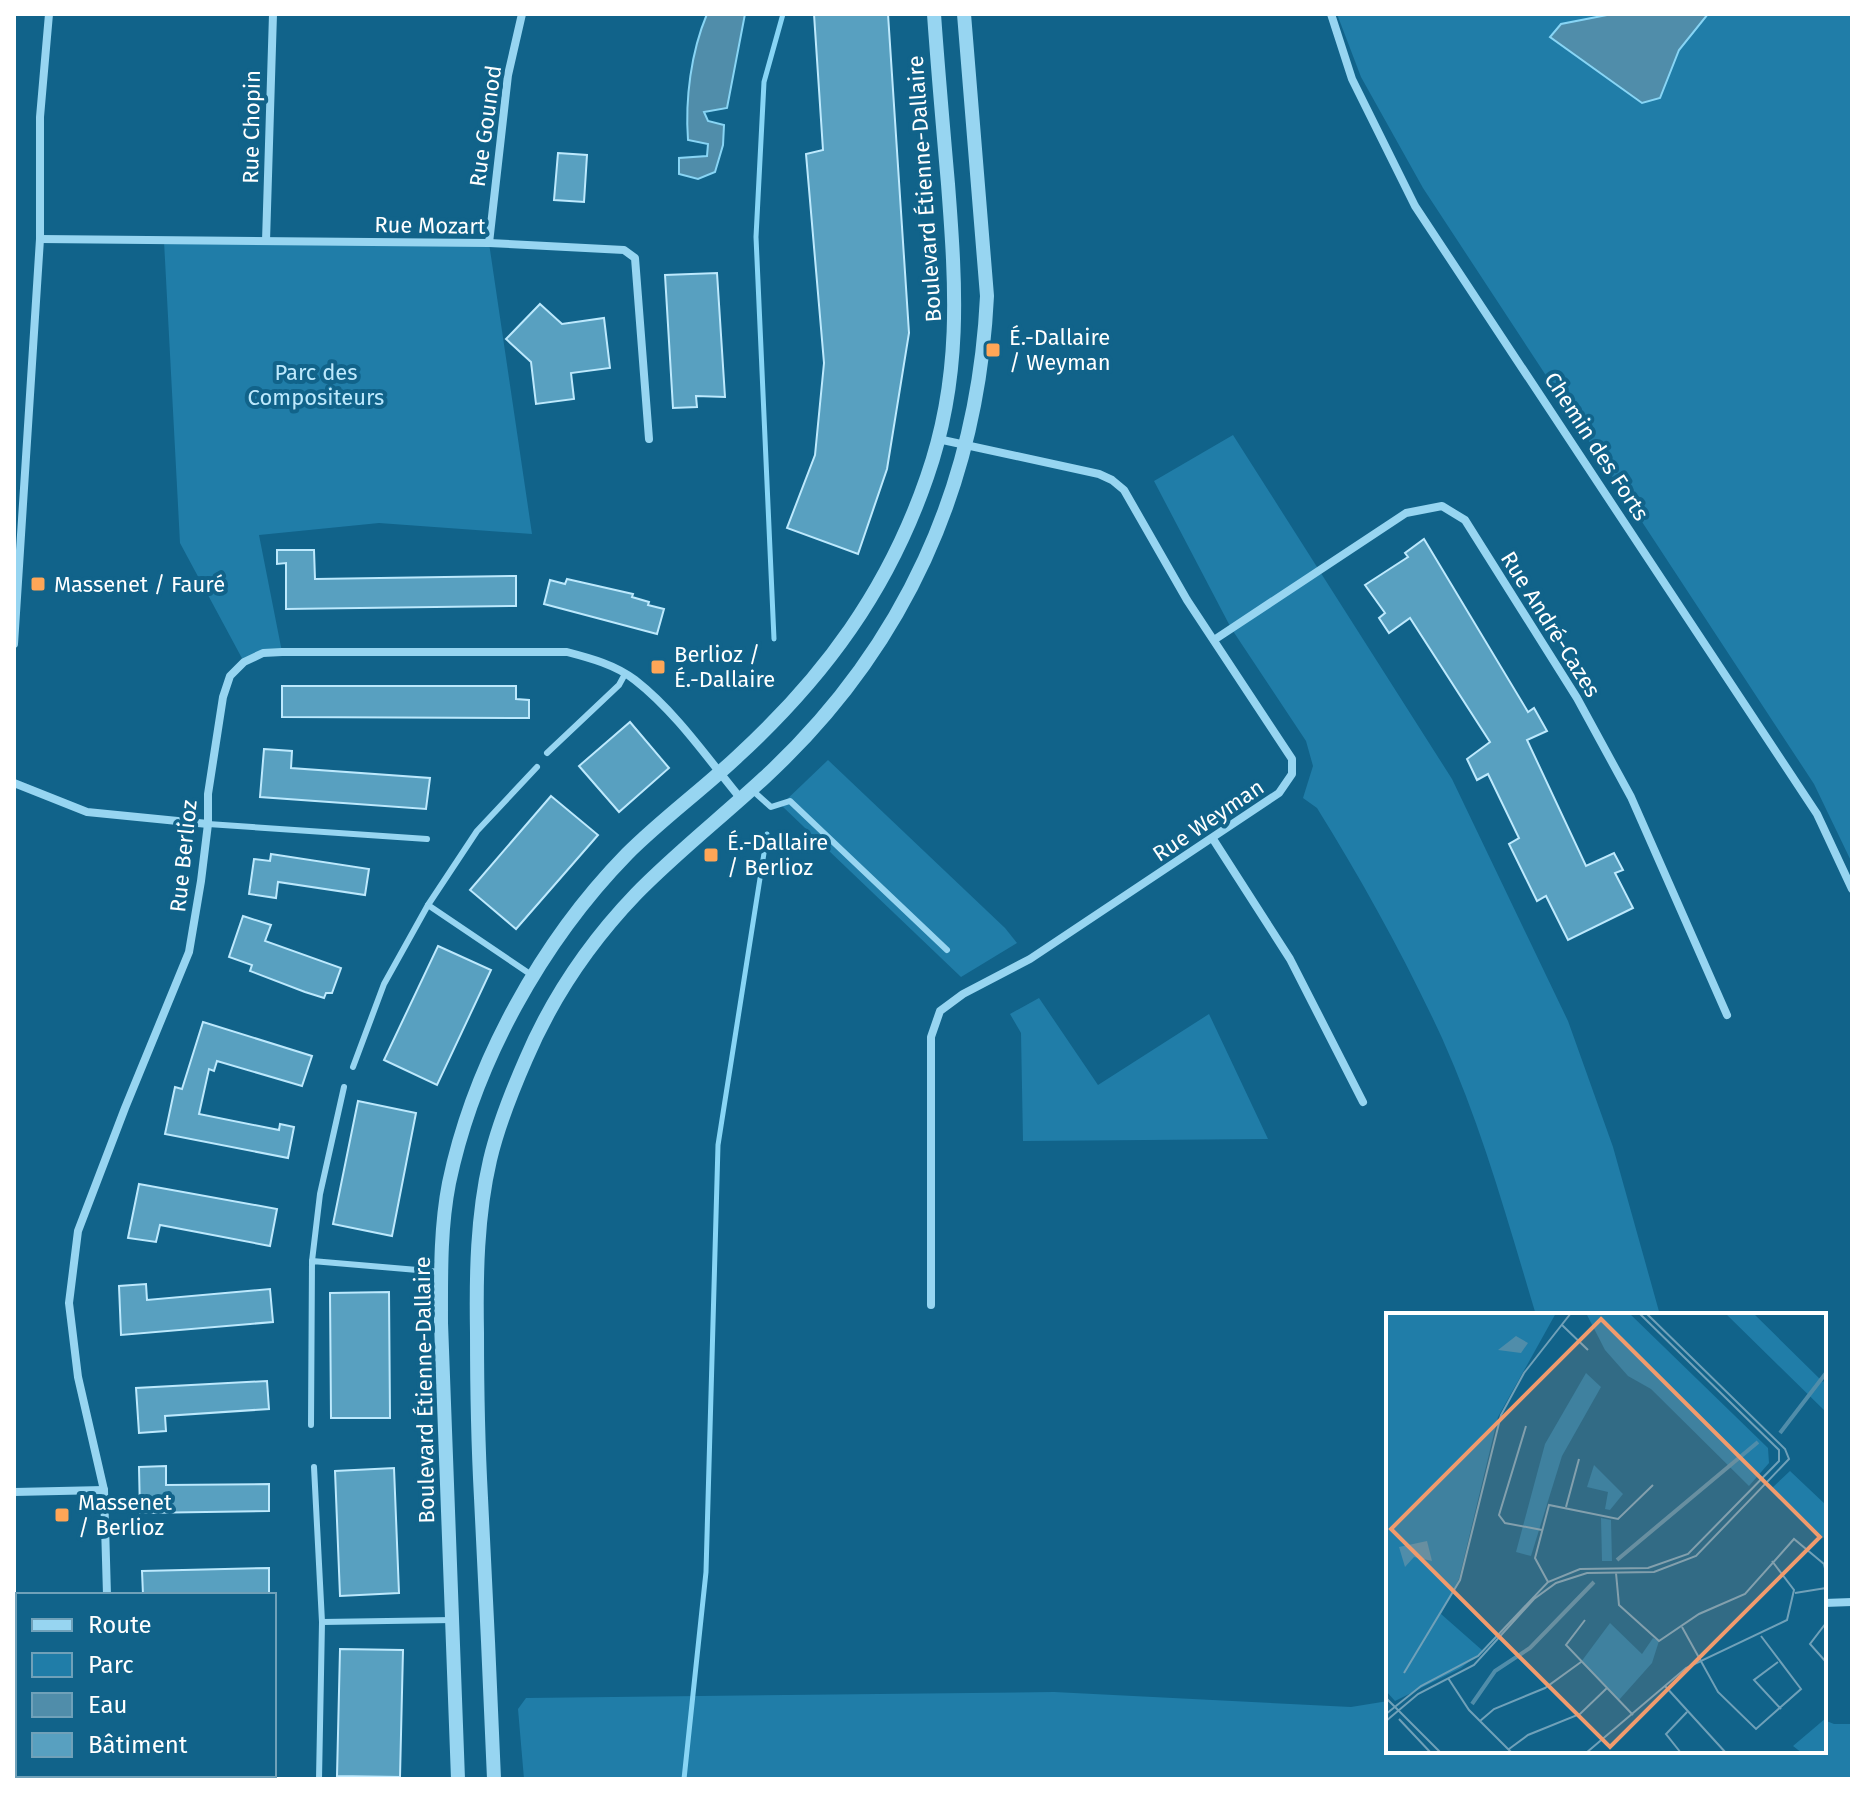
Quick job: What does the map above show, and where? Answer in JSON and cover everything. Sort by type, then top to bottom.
[{"type":"street","points":[[14,644],[40,239],[40,117],[49,14]]},
{"type":"street","name":"Rue Chopin","points":[[266,241],[273,14]]},
{"type":"street","name":"Rue Gounod","points":[[489,243],[508,75],[522,14]]},
{"type":"street","name":"Boulevard Étienne-Dallaire","points":[[458,1779],[441,1354],[441,1272],[449,1185],[464,1127],[506,1027],[558,936],[627,854],[720,773],[800,695],[859,619],[907,529],[938,439],[951,375],[956,308],[934,14]]},
{"type":"street","points":[[494,1779],[477,1424],[476,1317],[481,1218],[490,1159],[527,1058],[577,965],[637,893],[746,794],[816,725],[858,674],[887,631],[936,538],[966,445],[981,373],[987,296],[964,14]]},
{"type":"street","name":"Chemin des Forts","points":[[1331,14],[1352,79],[1415,206],[1817,814],[1852,889]]},
{"type":"street","name":"Rue Mozart","points":[[40,239],[489,243],[624,250],[635,258],[649,439]]},
{"type":"street","name":"Rue Weyman","points":[[931,1305],[931,1037],[940,1011],[963,994],[1030,959],[1213,839],[1279,793],[1292,774],[1292,759],[1187,600],[1124,490],[1112,480],[1084,470],[938,439]]},
{"type":"street","points":[[14,496],[24,497]]},
{"type":"street","name":"Rue André-Cazes","points":[[1214,640],[1406,513],[1442,506],[1465,520],[1577,698],[1631,797],[1727,1015]]},
{"type":"street","name":"Rue Berlioz","points":[[107,1593],[104,1490],[78,1377],[69,1303],[78,1231],[189,952],[208,824],[208,794],[223,697],[230,676],[244,662],[263,653],[567,652],[595,659],[634,679],[663,707],[720,773],[746,794]]},
{"type":"street","points":[[14,783],[87,812],[208,824]]},
{"type":"street","points":[[1213,839],[1290,959],[1363,1102]]},
{"type":"street","points":[[14,1492],[104,1490]]},
{"type":"street","points":[[1826,1603],[1852,1602]]},
{"type":"lane","points":[[547,753],[619,685],[625,674]]},
{"type":"lane","points":[[353,1067],[384,984],[428,905],[477,831],[537,767]]},
{"type":"lane","points":[[746,794],[771,807],[790,801],[947,950]]},
{"type":"lane","points":[[208,824],[427,839]]},
{"type":"lane","points":[[428,905],[533,976]]},
{"type":"lane","points":[[311,1425],[312,1261],[320,1194],[344,1087]]},
{"type":"lane","points":[[312,1261],[441,1272]]},
{"type":"lane","points":[[314,1467],[322,1622],[319,1779]]},
{"type":"lane","points":[[322,1622],[453,1620]]},
{"type":"green space","points":[[1337,14],[1852,14],[1852,863],[1814,784],[1423,188],[1361,77]]},
{"type":"green space","name":"Parc des Compositeurs","points":[[164,241],[489,243],[532,534],[379,523],[259,535],[282,652],[244,662],[180,543]]},
{"type":"green space","points":[[1233,435],[1452,779],[1568,1021],[1613,1147],[1659,1313],[1535,1313],[1482,1140],[1442,1038],[1351,864],[1317,808],[1303,798],[1313,766],[1306,741],[1231,628],[1154,481]]},
{"type":"green space","points":[[828,760],[1005,928],[1017,943],[961,977],[781,805]]},
{"type":"green space","points":[[1039,998],[1098,1085],[1209,1014],[1268,1139],[1023,1141],[1021,1033],[1010,1014]]},
{"type":"green space","points":[[1054,1692],[1351,1707],[1386,1701],[1386,1753],[1826,1753],[1826,1721],[1852,1724],[1852,1779],[524,1779],[518,1709],[526,1698]]},
{"type":"water","points":[[707,14],[745,14],[727,108],[704,112],[708,121],[724,125],[723,145],[715,172],[698,179],[679,174],[679,158],[707,156],[708,144],[688,140],[687,124],[693,60]]},
{"type":"water","points":[[1612,14],[1708,14],[1679,50],[1660,98],[1642,103],[1550,37],[1561,24]]},
{"type":"building","points":[[814,14],[888,14],[909,333],[887,469],[858,554],[787,528],[815,455],[824,363],[806,154],[823,150]]},
{"type":"building","points":[[558,153],[587,155],[584,202],[554,200]]},
{"type":"building","points":[[717,273],[725,397],[696,396],[697,407],[673,408],[665,275]]},
{"type":"building","points":[[540,304],[562,324],[604,318],[610,368],[571,373],[574,399],[536,404],[531,362],[506,339]]},
{"type":"building","points":[[1424,539],[1528,712],[1534,708],[1547,731],[1527,740],[1586,866],[1614,853],[1623,870],[1615,873],[1633,908],[1568,940],[1546,896],[1537,901],[1509,844],[1519,838],[1488,774],[1477,780],[1467,759],[1490,742],[1410,618],[1389,633],[1379,618],[1385,613],[1365,585],[1408,557],[1405,553]]},
{"type":"building","points":[[277,550],[314,550],[315,579],[516,576],[516,606],[286,609],[286,563],[277,564]]},
{"type":"building","points":[[567,579],[633,594],[632,597],[649,602],[648,605],[664,609],[657,634],[544,604],[550,580],[565,584]]},
{"type":"building","points":[[282,686],[516,686],[516,699],[529,700],[529,718],[282,717]]},
{"type":"building","points":[[630,722],[669,768],[619,812],[579,766]]},
{"type":"building","points":[[264,749],[292,751],[291,768],[430,778],[426,809],[260,797]]},
{"type":"building","points":[[551,796],[598,835],[516,929],[470,890]]},
{"type":"building","points":[[271,854],[369,869],[365,895],[278,882],[276,898],[249,894],[254,859],[270,861]]},
{"type":"building","points":[[243,916],[271,925],[265,941],[341,968],[332,993],[326,993],[324,998],[305,992],[250,971],[252,965],[229,957]]},
{"type":"building","points":[[438,946],[491,970],[437,1085],[384,1060]]},
{"type":"building","points":[[203,1022],[312,1056],[302,1086],[217,1061],[214,1071],[209,1069],[199,1114],[279,1130],[280,1124],[294,1127],[288,1158],[165,1134],[175,1087],[182,1089]]},
{"type":"building","points":[[358,1101],[416,1113],[392,1236],[333,1224]]},
{"type":"building","points":[[139,1184],[277,1209],[270,1246],[160,1225],[156,1242],[128,1238]]},
{"type":"building","points":[[146,1284],[147,1300],[270,1289],[273,1322],[121,1335],[119,1286]]},
{"type":"building","points":[[389,1292],[390,1418],[331,1418],[330,1293]]},
{"type":"building","points":[[267,1381],[269,1409],[165,1416],[166,1431],[139,1433],[136,1388]]},
{"type":"building","points":[[166,1466],[166,1485],[269,1484],[269,1511],[140,1513],[139,1467]]},
{"type":"building","points":[[394,1468],[399,1593],[340,1596],[335,1471]]},
{"type":"building","points":[[269,1568],[269,1593],[143,1593],[142,1571]]},
{"type":"building","points":[[340,1649],[403,1650],[400,1777],[337,1776]]},
{"type":"waterway","points":[[774,639],[756,237],[764,82],[783,14]]},
{"type":"waterway","points":[[684,1779],[706,1572],[718,1145],[767,834]]},
{"type":"place","name":"É.-Dallaire / Weyman","points":[[993,350]]},
{"type":"place","name":"Massenet / Fauré","points":[[38,584]]},
{"type":"place","name":"Berlioz / É.-Dallaire","points":[[658,667]]},
{"type":"place","name":"É.-Dallaire / Berlioz","points":[[711,855]]},
{"type":"place","name":"Massenet / Berlioz","points":[[62,1515]]}]
